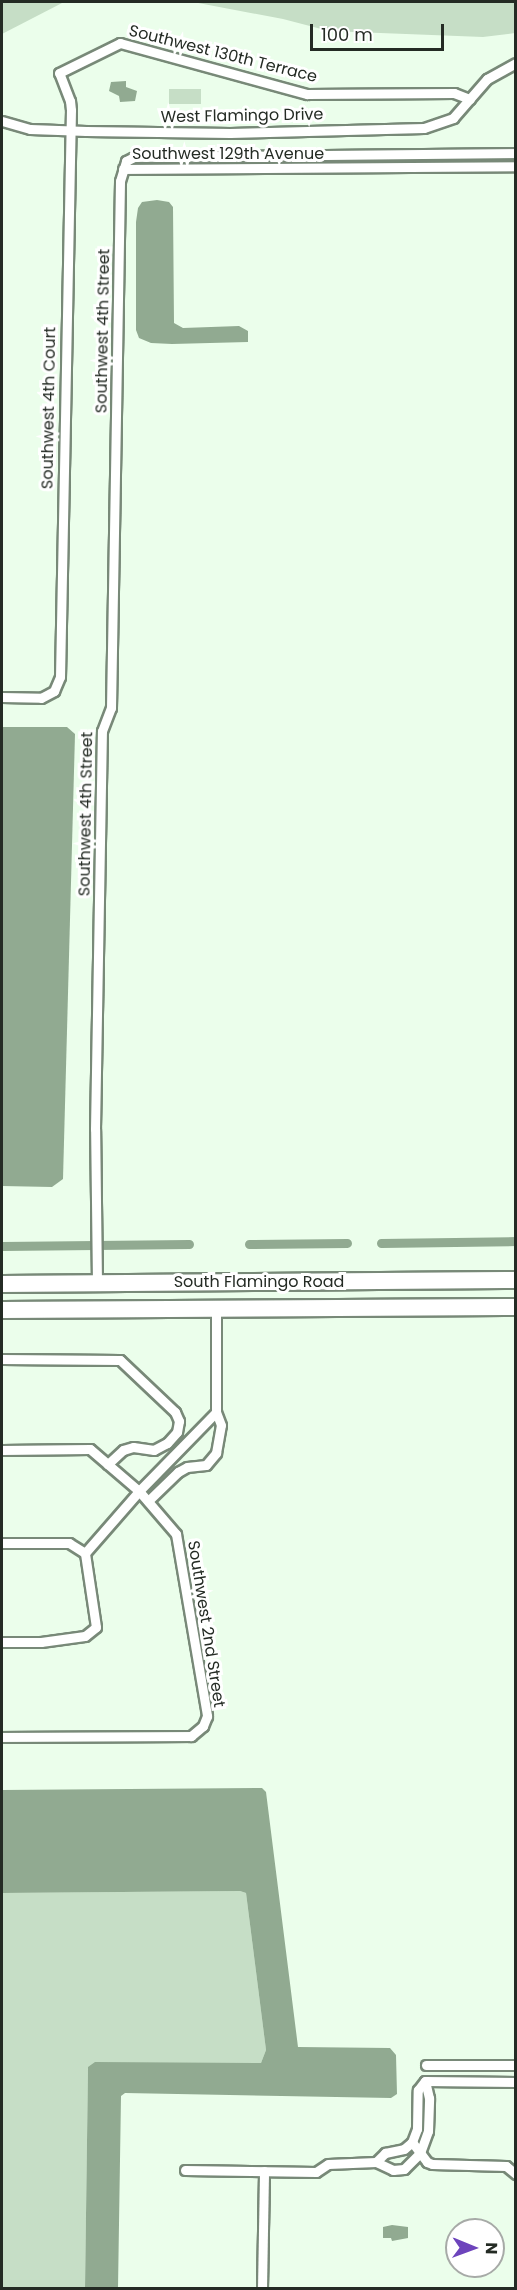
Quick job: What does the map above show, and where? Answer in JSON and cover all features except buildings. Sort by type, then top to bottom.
[{"type":"highway","name":"South Flamingo Road","points":[[2,1284],[516,1280]]},
{"type":"highway","points":[[216,1308],[221,1299],[234,1293],[333,1293],[364,1281]]},
{"type":"highway","name":"South Flamingo Road","points":[[2,1310],[516,1307]]},
{"type":"street","name":"Southwest 130th Terrace","points":[[59,73],[120,43],[307,94],[454,93],[470,99]]},
{"type":"street","points":[[470,99],[487,79],[516,63]]},
{"type":"street","name":"Southwest 4th Court","points":[[2,697],[41,698],[54,691],[60,677],[70,101],[59,73]]},
{"type":"street","name":"West Flamingo Drive","points":[[2,123],[30,129],[230,133],[424,128],[436,126],[453,118],[470,99]]},
{"type":"street","name":"Southwest 129th Avenue","points":[[516,153],[134,157],[126,161],[123,169],[516,166]]},
{"type":"street","name":"Southwest 4th Street","points":[[97,1283],[95,1229],[102,730],[111,708],[120,180],[123,169]]},
{"type":"street","points":[[148,1501],[178,1472],[187,1467],[197,1468],[211,1461],[219,1439],[220,1425],[216,1412],[216,1308]]},
{"type":"street","points":[[2,1359],[120,1360],[175,1412],[178,1421],[177,1432],[167,1443],[154,1450],[133,1447],[123,1450],[108,1464]]},
{"type":"street","points":[[85,1553],[140,1491],[216,1412]]},
{"type":"street","name":"Southwest 2nd Street","points":[[2,1450],[90,1449],[140,1491],[176,1534],[207,1716],[203,1726],[191,1736],[2,1737]]},
{"type":"street","points":[[2,1543],[69,1543],[85,1553],[96,1627],[85,1636],[41,1642],[2,1642]]},
{"type":"street","points":[[426,2064],[516,2066]]},
{"type":"street","points":[[424,2081],[516,2082]]},
{"type":"street","points":[[376,2162],[385,2153],[404,2149],[412,2142],[417,2129],[418,2090],[424,2081]]},
{"type":"street","points":[[185,2170],[316,2172],[328,2164],[376,2162],[393,2170],[404,2169],[420,2153],[428,2131],[429,2098],[424,2081]]},
{"type":"street","points":[[412,2142],[432,2164],[506,2166],[516,2174]]},
{"type":"street","points":[[262,2289],[264,2171]]},
{"type":"shaded area","points":[[2,2],[64,2],[2,34]]},
{"type":"shaded area","points":[[193,2],[515,2],[515,33],[483,37],[329,31],[283,19]]},
{"type":"shaded area","points":[[126,81],[126,87],[137,91],[135,101],[120,102],[119,96],[109,91],[111,82]]},
{"type":"shaded area","points":[[169,89],[201,89],[201,104],[169,104]]},
{"type":"shaded area","points":[[157,200],[169,202],[173,207],[174,323],[183,328],[239,326],[248,331],[248,342],[172,344],[151,343],[139,338],[136,330],[136,222],[138,208],[142,202]]},
{"type":"shaded area","points":[[2,727],[67,727],[75,734],[63,1179],[52,1187],[2,1186]]},
{"type":"shaded area","points":[[262,1788],[266,1792],[298,2047],[390,2048],[396,2055],[397,2094],[391,2098],[125,2093],[121,2096],[118,2288],[85,2288],[88,2067],[95,2062],[261,2063],[266,2050],[246,1893],[240,1891],[2,1893],[2,1790]]},
{"type":"shaded area","points":[[240,1891],[246,1893],[266,2050],[261,2063],[88,2067],[85,2288],[2,2288],[2,1893]]},
{"type":"shaded area","points":[[392,2225],[408,2227],[408,2238],[392,2241],[391,2238],[383,2238],[383,2227]]},
{"type":"waterway","points":[[381,1243],[516,1241]]},
{"type":"waterway","points":[[249,1244],[347,1243]]},
{"type":"waterway","points":[[2,1246],[189,1244]]}]
